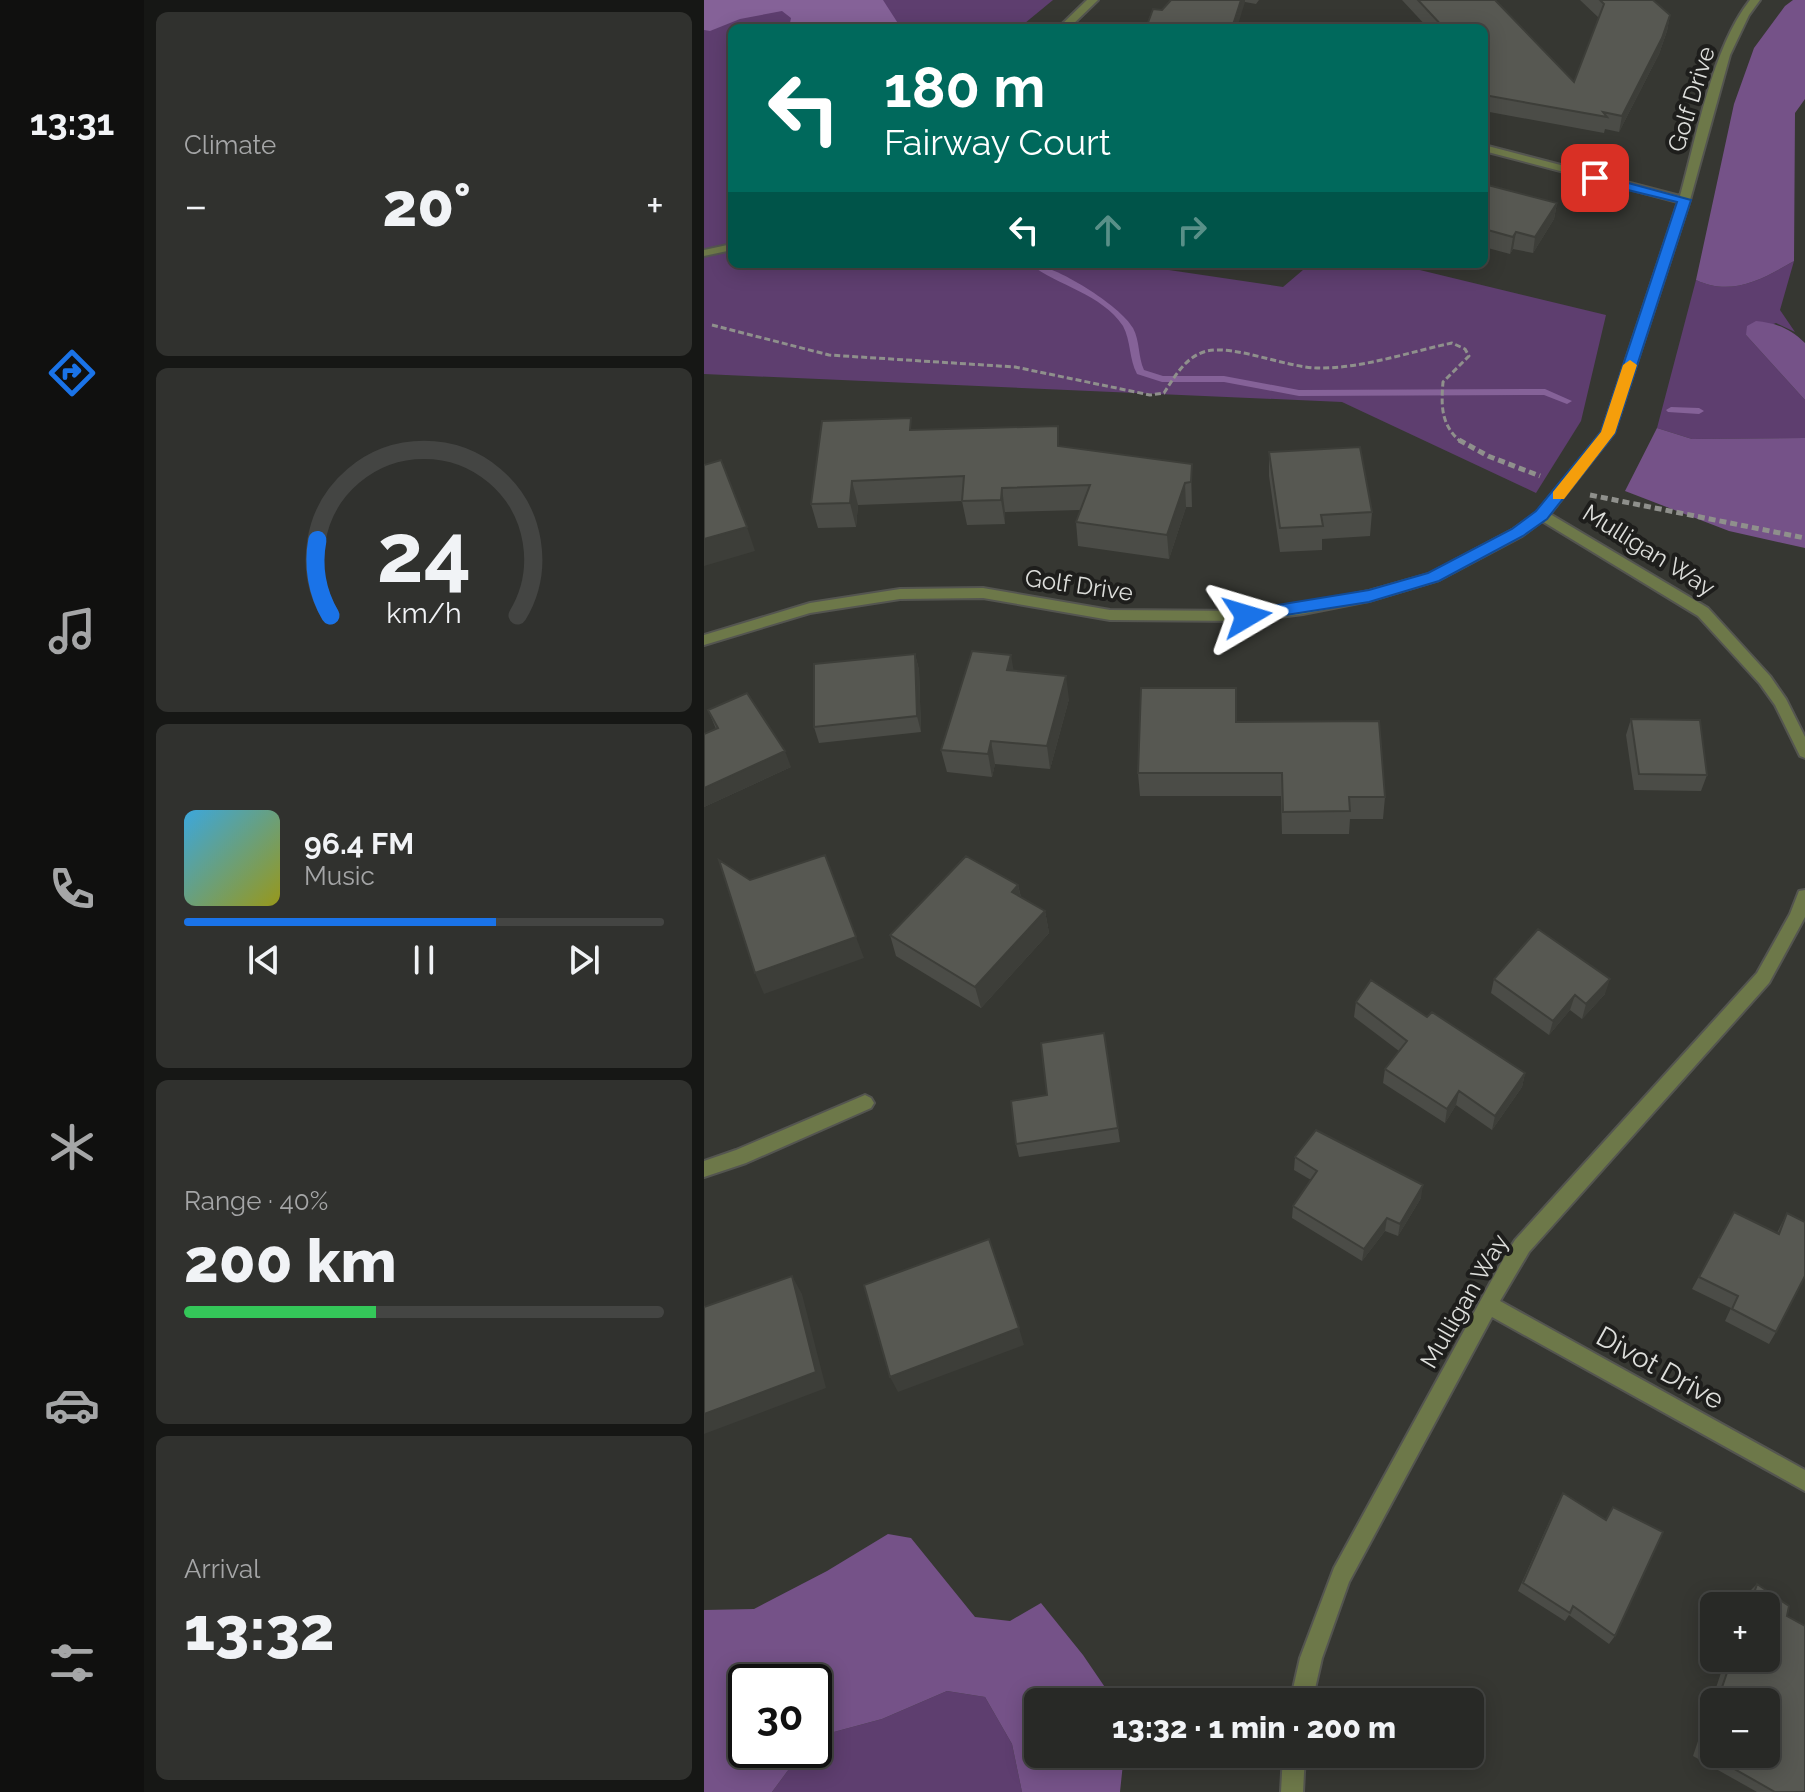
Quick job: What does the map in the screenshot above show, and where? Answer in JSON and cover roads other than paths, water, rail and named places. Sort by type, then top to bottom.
[{"type":"street","points":[[1067,24],[1093,0]]},
{"type":"street","name":"Golf Drive","points":[[704,640],[810,608],[900,594],[983,593],[1110,615],[1247,616],[1369,596],[1434,577],[1492,548],[1542,515],[1608,433],[1684,200],[1725,55],[1744,14],[1755,0]]},
{"type":"street","points":[[1488,149],[1684,200]]},
{"type":"street","points":[[704,253],[728,248]]},
{"type":"street","name":"Mulligan Way","points":[[1542,515],[1703,612],[1765,680],[1781,703],[1805,752]]},
{"type":"street","name":"Mulligan Way","points":[[1304,1688],[1311,1654],[1345,1562],[1522,1246],[1763,978],[1798,915],[1805,896]]},
{"type":"street","points":[[704,1169],[740,1157],[865,1103]]},
{"type":"street","name":"Divot Drive","points":[[1488,1305],[1805,1481]]},
{"type":"street","points":[[1292,1792],[1293,1768]]},
{"type":"waterway","points":[[1041,268],[1099,300],[1122,319],[1129,329],[1140,372],[1162,379],[1224,379],[1299,393],[1545,392],[1567,401]]},
{"type":"waterway","points":[[1671,410],[1699,411]]}]
